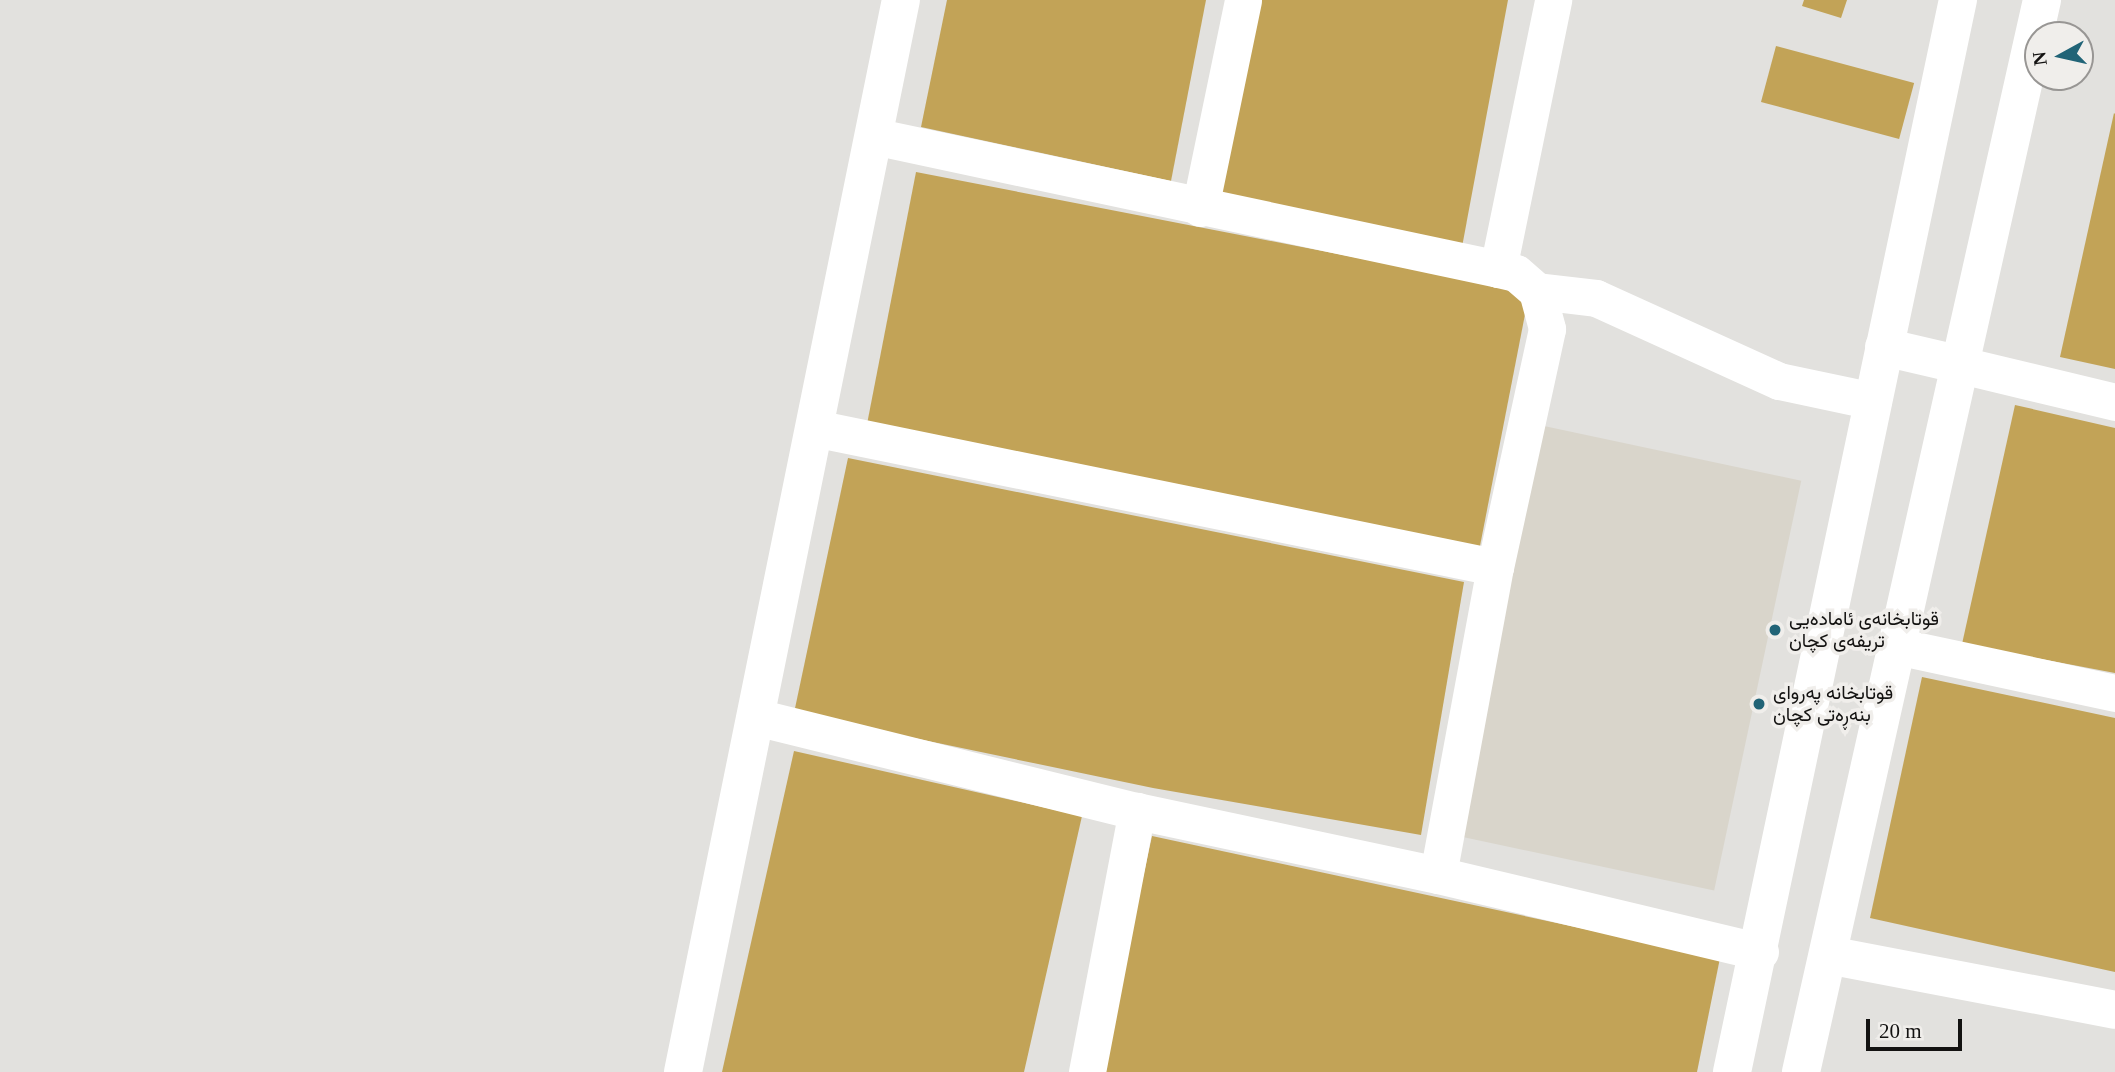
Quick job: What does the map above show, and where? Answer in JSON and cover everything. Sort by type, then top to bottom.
[{"type":"main road","points":[[683,1072],[901,0]]},
{"type":"main road","points":[[1732,1072],[1760,952],[1958,0]]},
{"type":"main road","points":[[1801,1072],[1957,364],[2042,0]]},
{"type":"main road","points":[[1884,347],[1957,364]]},
{"type":"main road","points":[[1828,955],[2115,1010]]},
{"type":"street","points":[[1200,208],[1242,0]]},
{"type":"street","points":[[1498,269],[1553,0]]},
{"type":"street","points":[[873,136],[1200,208],[1516,273],[1536,290],[1596,298],[1779,381],[1873,401]]},
{"type":"street","points":[[1437,874],[1494,566],[1547,329],[1536,290]]},
{"type":"street","points":[[1957,364],[2115,402]]},
{"type":"street","points":[[814,428],[1494,566]]},
{"type":"street","points":[[1896,646],[2115,693]]},
{"type":"street","points":[[755,718],[1137,811],[1437,874],[1760,952]]},
{"type":"street","points":[[1087,1072],[1137,811]]},
{"type":"shaded area","points":[[1544,426],[1801,481],[1714,891],[1457,836]]},
{"type":"building","points":[[947,0],[1206,0],[1171,181],[921,127]]},
{"type":"building","points":[[1253,0],[1508,0],[1462,247],[1214,195]]},
{"type":"building","points":[[1804,0],[1847,0],[1841,18],[1802,6]]},
{"type":"building","points":[[1776,46],[1914,83],[1899,139],[1761,102]]},
{"type":"building","points":[[2115,114],[2115,369],[2060,357]]},
{"type":"building","points":[[916,172],[1530,291],[1480,546],[866,427]]},
{"type":"building","points":[[2015,405],[2115,428],[2115,673],[1962,644]]},
{"type":"building","points":[[848,458],[1464,582],[1421,835],[1153,788],[794,713]]},
{"type":"building","points":[[1922,677],[2115,718],[2115,972],[1870,918]]},
{"type":"building","points":[[794,751],[1082,816],[1024,1072],[722,1072]]},
{"type":"building","points":[[1152,836],[1720,958],[1697,1072],[1101,1072]]},
{"type":"place","name":"قوتابخانەی ئامادەیی تریفەی کچان","points":[[1775,630]]},
{"type":"place","name":"قوتابخانە پەروای بنەڕەتی کچان","points":[[1759,704]]}]
